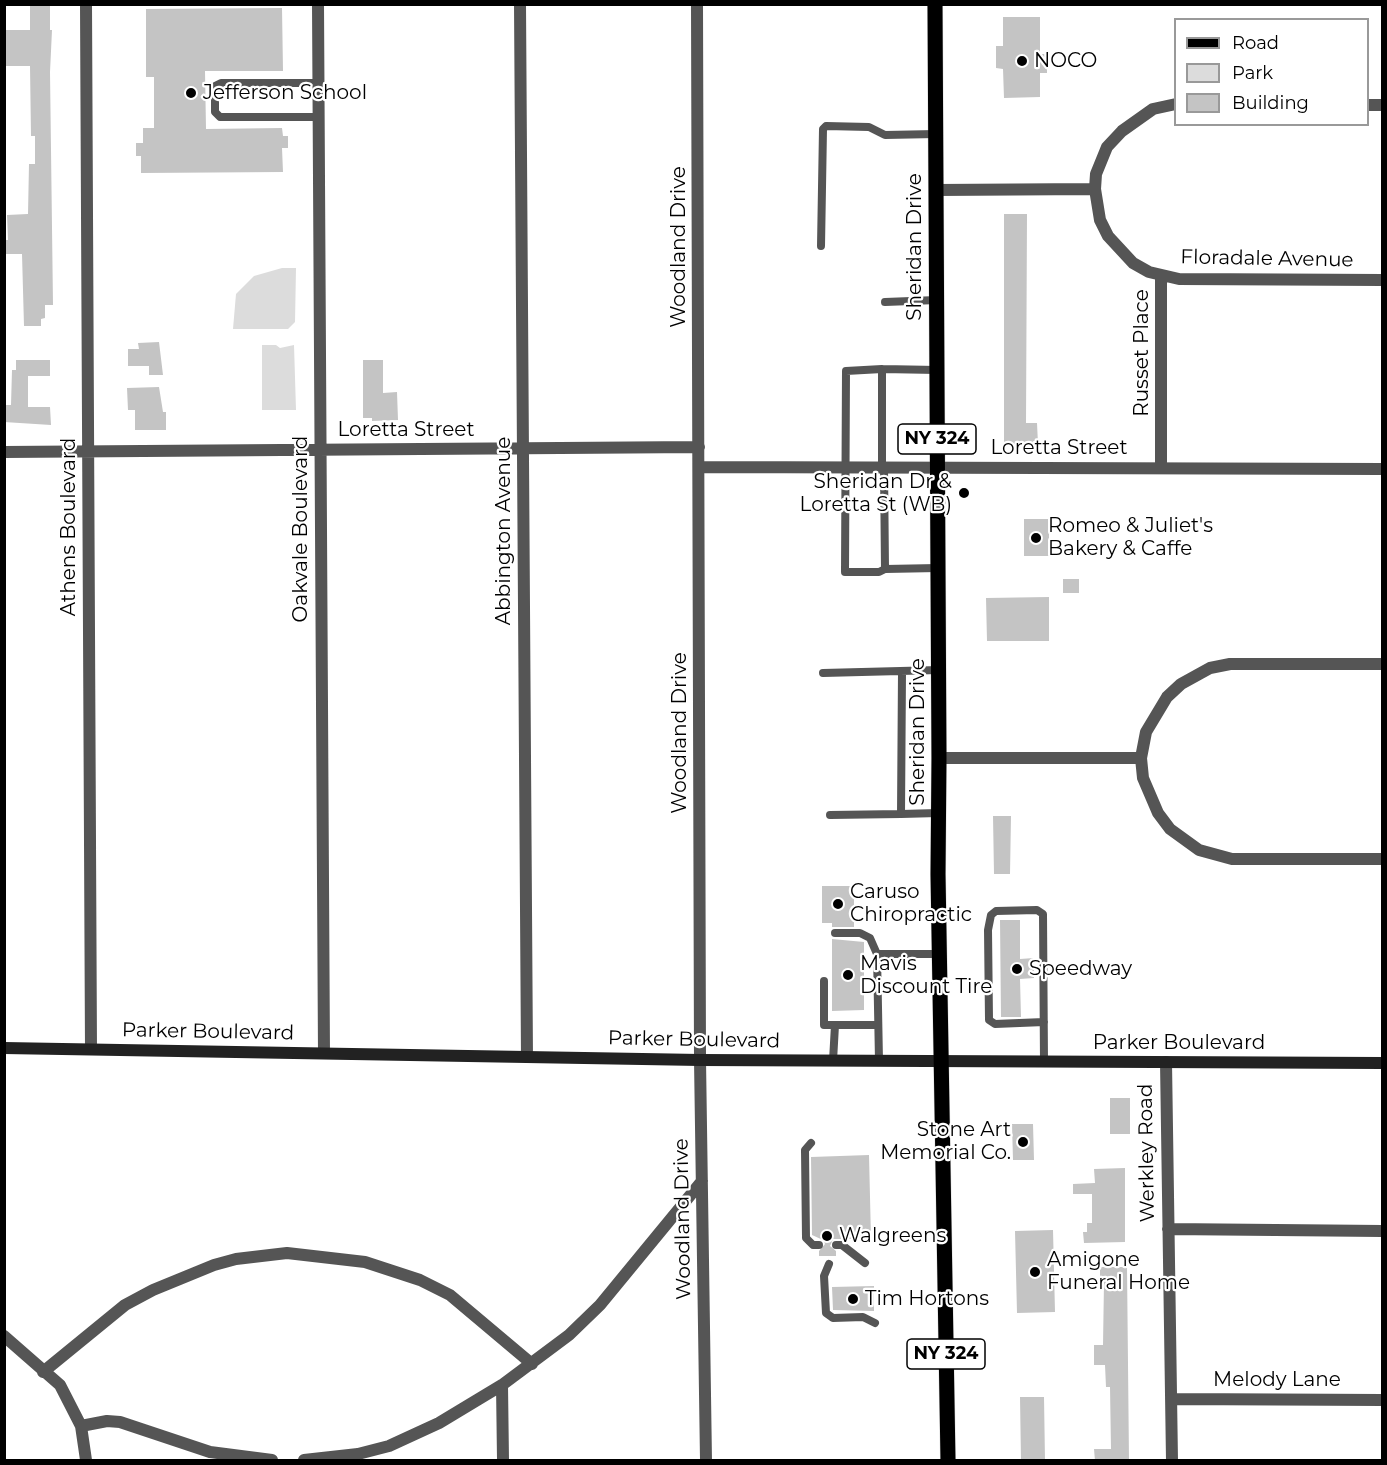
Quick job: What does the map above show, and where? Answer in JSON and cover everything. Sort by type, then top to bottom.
[{"type":"main road","name":"Sheridan Drive","points":[[935,4],[939,954],[948,1461]]},
{"type":"street","name":"Athens Boulevard","points":[[86,4],[91,1049]]},
{"type":"street","name":"Oakvale Boulevard","points":[[318,4],[324,1053]]},
{"type":"street","name":"Abbington Avenue","points":[[520,4],[527,1057]]},
{"type":"street","name":"Woodland Drive","points":[[697,4],[700,1060],[706,1461]]},
{"type":"street","points":[[936,190],[1095,189],[1100,162],[1107,147],[1122,131],[1153,110],[1174,105]]},
{"type":"street","name":"Floradale Avenue","points":[[1095,189],[1100,220],[1108,236],[1133,263],[1161,276],[1179,279],[1383,280]]},
{"type":"street","name":"Russet Place","points":[[1161,276],[1161,467]]},
{"type":"street","name":"Loretta Street","points":[[4,452],[699,447]]},
{"type":"street","name":"Loretta Street","points":[[699,467],[1383,469]]},
{"type":"street","points":[[1383,664],[1230,664],[1210,668],[1181,684],[1167,697],[1146,732],[1141,758],[1143,778],[1158,813],[1170,829],[1199,850],[1232,859],[1383,859]]},
{"type":"street","points":[[939,758],[1141,758]]},
{"type":"street","name":"Parker Boulevard","points":[[4,1048],[700,1060],[1383,1063]]},
{"type":"street","name":"Werkley Road","points":[[1166,1062],[1172,1461]]},
{"type":"street","points":[[304,1461],[357,1454],[389,1446],[439,1423],[532,1364],[569,1335],[617,1287],[702,1181]]},
{"type":"street","points":[[1168,1229],[1383,1231]]},
{"type":"street","points":[[43,1372],[125,1305],[153,1290],[214,1265],[236,1259],[287,1253],[365,1262],[420,1280],[450,1295],[532,1364]]},
{"type":"street","points":[[4,1336],[60,1385],[81,1426],[86,1461]]},
{"type":"street","points":[[502,1385],[503,1461]]},
{"type":"street","name":"Melody Lane","points":[[1171,1399],[1383,1400]]},
{"type":"street","points":[[81,1426],[107,1421],[120,1422],[210,1452],[272,1461]]},
{"type":"lane","points":[[318,83],[221,82],[215,87],[215,112],[220,117],[318,117]]},
{"type":"lane","points":[[821,246],[823,129],[826,126],[869,127],[885,135],[936,134]]},
{"type":"lane","points":[[885,302],[936,300]]},
{"type":"lane","points":[[882,369],[885,569]]},
{"type":"lane","points":[[937,370],[846,371],[845,572],[938,568]]},
{"type":"lane","points":[[824,673],[939,670]]},
{"type":"lane","points":[[901,814],[902,672]]},
{"type":"lane","points":[[830,815],[938,813]]},
{"type":"lane","points":[[1044,1022],[995,1024],[989,1020],[988,930],[991,915],[996,911],[1037,910],[1042,914],[1044,1022],[1044,1062]]},
{"type":"lane","points":[[835,933],[860,933],[870,938],[877,954],[879,1061]]},
{"type":"lane","points":[[877,954],[939,954]]},
{"type":"lane","points":[[824,981],[824,1025],[878,1025]]},
{"type":"lane","points":[[833,1061],[835,1025]]},
{"type":"lane","points":[[811,1143],[805,1150],[806,1238],[813,1245],[819,1245]]},
{"type":"lane","points":[[836,1245],[842,1245],[865,1263]]},
{"type":"lane","points":[[829,1264],[824,1276],[826,1313],[833,1318],[863,1317],[875,1323]]},
{"type":"green space","points":[[282,268],[296,268],[295,322],[288,329],[233,329],[236,294],[254,276]]},
{"type":"green space","points":[[262,345],[276,345],[280,348],[294,345],[296,410],[262,410]]},
{"type":"building","points":[[30,4],[50,4],[50,30],[52,30],[50,72],[53,305],[45,305],[45,318],[41,319],[41,326],[24,326],[22,254],[4,254],[4,240],[8,240],[7,215],[28,214],[29,164],[35,164],[35,136],[31,136],[30,66],[4,66],[4,30],[30,30]]},
{"type":"building","points":[[282,8],[283,71],[205,71],[206,129],[282,128],[283,136],[288,136],[288,148],[282,148],[283,172],[141,173],[141,156],[136,156],[136,143],[143,143],[143,128],[154,128],[154,77],[146,77],[146,9]]},
{"type":"building","name":"NOCO","points":[[1003,17],[1040,17],[1040,54],[1047,54],[1047,73],[1040,73],[1040,97],[1004,98],[1003,69],[996,68],[996,46],[1003,46]]},
{"type":"building","points":[[1004,214],[1027,214],[1026,423],[1037,423],[1038,444],[1004,444]]},
{"type":"building","points":[[159,342],[163,375],[149,375],[149,366],[128,366],[128,349],[139,349],[138,343]]},
{"type":"building","points":[[16,360],[50,360],[50,376],[28,376],[28,407],[50,407],[51,425],[4,422],[4,405],[11,405],[12,370],[16,370]]},
{"type":"building","points":[[363,360],[383,360],[383,393],[397,392],[398,420],[372,421],[372,418],[363,418]]},
{"type":"building","points":[[159,387],[163,412],[166,412],[166,430],[135,430],[135,410],[128,410],[127,388]]},
{"type":"building","name":"Romeo & Juliet's Bakery & Caffe","points":[[1024,519],[1049,519],[1049,556],[1024,556]]},
{"type":"building","points":[[1063,579],[1079,579],[1079,593],[1063,593]]},
{"type":"building","points":[[1049,597],[1049,641],[987,641],[986,598]]},
{"type":"building","points":[[993,816],[1011,816],[1010,874],[994,874]]},
{"type":"building","name":"Caruso Chiropractic","points":[[822,886],[854,886],[854,927],[832,927],[832,923],[822,923]]},
{"type":"building","name":"Speedway","points":[[1000,920],[1020,920],[1020,959],[1034,958],[1034,978],[1020,979],[1021,1017],[1001,1017]]},
{"type":"building","name":"Mavis Discount Tire","points":[[832,939],[864,942],[864,1010],[832,1011]]},
{"type":"building","points":[[1110,1098],[1130,1098],[1130,1134],[1110,1134]]},
{"type":"building","name":"Stone Art Memorial Co.","points":[[1012,1124],[1033,1124],[1034,1160],[1013,1160]]},
{"type":"building","name":"Walgreens","points":[[869,1155],[871,1239],[833,1239],[830,1246],[836,1251],[836,1256],[819,1256],[819,1251],[825,1244],[823,1240],[812,1235],[811,1157]]},
{"type":"building","points":[[1125,1168],[1125,1242],[1084,1243],[1083,1232],[1087,1232],[1087,1223],[1092,1223],[1092,1194],[1073,1194],[1073,1184],[1095,1183],[1094,1169]]},
{"type":"building","name":"Amigone Funeral Home","points":[[1053,1230],[1055,1312],[1017,1313],[1015,1231]]},
{"type":"building","points":[[1100,1267],[1127,1267],[1129,1461],[1095,1461],[1094,1449],[1111,1449],[1110,1387],[1106,1387],[1105,1365],[1094,1365],[1094,1345],[1103,1345],[1104,1282],[1100,1282]]},
{"type":"building","name":"Tim Hortons","points":[[874,1286],[874,1311],[833,1310],[832,1287]]},
{"type":"building","points":[[1020,1397],[1044,1397],[1045,1461],[1021,1461]]},
{"type":"place","name":"NOCO","points":[[1022,61]]},
{"type":"place","name":"Jefferson School","points":[[191,93]]},
{"type":"place","name":"Sheridan Dr & Loretta St (WB)","points":[[964,493]]},
{"type":"place","name":"Romeo & Juliet's Bakery & Caffe","points":[[1036,538]]},
{"type":"place","name":"Caruso Chiropractic","points":[[838,904]]},
{"type":"place","name":"Speedway","points":[[1017,969]]},
{"type":"place","name":"Mavis Discount Tire","points":[[848,975]]},
{"type":"place","name":"Stone Art Memorial Co.","points":[[1023,1142]]},
{"type":"place","name":"Walgreens","points":[[827,1236]]},
{"type":"place","name":"Amigone Funeral Home","points":[[1035,1272]]},
{"type":"place","name":"Tim Hortons","points":[[853,1299]]}]
